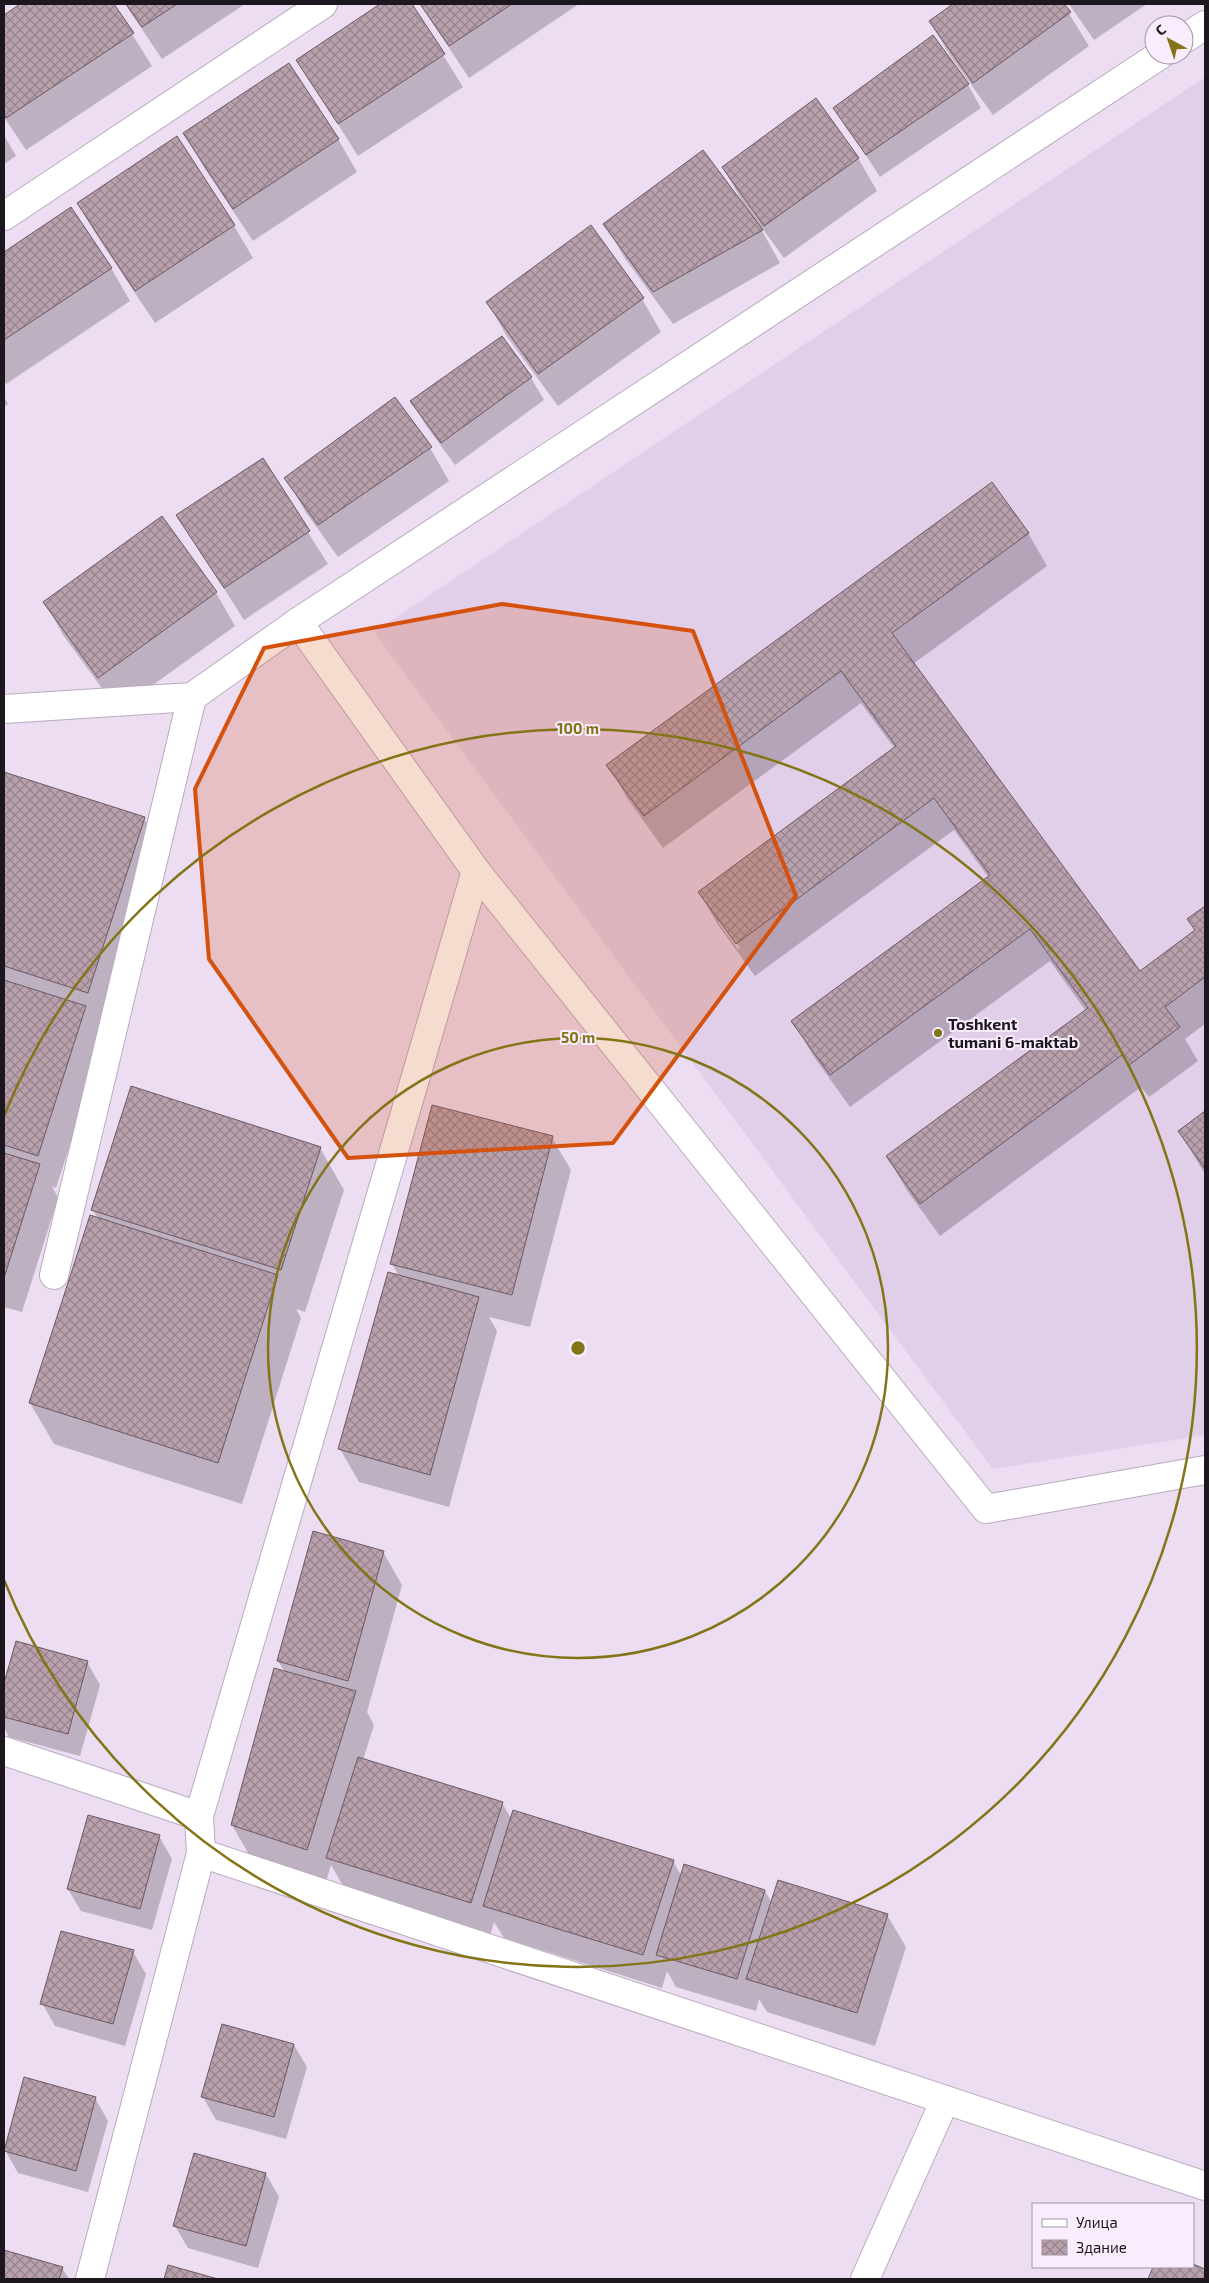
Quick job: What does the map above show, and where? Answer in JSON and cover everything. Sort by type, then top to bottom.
[{"type":"street","points":[[4,216],[323,4]]},
{"type":"street","points":[[1194,32],[1205,25]]},
{"type":"street","points":[[4,708],[192,697],[298,622],[1145,65]]},
{"type":"street","points":[[298,622],[476,871],[986,1509],[1205,1470]]},
{"type":"street","points":[[54,1275],[192,697]]},
{"type":"street","points":[[90,2279],[201,1853],[199,1816],[476,871]]},
{"type":"street","points":[[4,1751],[199,1816]]},
{"type":"street","points":[[201,1853],[1205,2186]]},
{"type":"street","points":[[865,2279],[945,2100]]},
{"type":"highlighted area","points":[[502,604],[693,631],[796,896],[613,1143],[348,1158],[209,959],[195,789],[264,648]]},
{"type":"shaded area","name":"Toshkent tumani 6-maktab","points":[[1205,77],[1205,1435],[993,1469],[374,632]]},
{"type":"building","points":[[20,4],[114,4],[134,33],[6,118],[4,115],[4,15]]},
{"type":"building","points":[[126,4],[177,4],[142,27]]},
{"type":"building","points":[[380,4],[412,4],[445,54],[338,124],[296,60]]},
{"type":"building","points":[[420,4],[512,4],[449,46]]},
{"type":"building","points":[[953,4],[1064,4],[1071,12],[973,83],[929,21]]},
{"type":"building","points":[[933,35],[969,84],[866,155],[833,108]]},
{"type":"building","points":[[289,63],[339,139],[233,209],[183,133]]},
{"type":"building","points":[[816,98],[859,158],[764,226],[722,167]]},
{"type":"building","points":[[177,136],[235,225],[135,291],[77,203]]},
{"type":"building","points":[[703,150],[763,230],[653,292],[603,224]]},
{"type":"building","points":[[71,207],[112,268],[4,340],[4,252]]},
{"type":"building","points":[[591,225],[644,298],[538,374],[486,302]]},
{"type":"building","points":[[502,336],[532,377],[441,443],[410,401]]},
{"type":"building","points":[[395,397],[432,447],[318,525],[284,478]]},
{"type":"building","points":[[263,458],[310,531],[224,588],[176,515]]},
{"type":"building","points":[[992,482],[1029,533],[892,633],[1140,971],[1195,930],[1187,919],[1205,906],[1205,977],[1165,1007],[1180,1027],[1129,1065],[1122,1055],[920,1204],[886,1156],[1088,1008],[1030,929],[830,1075],[791,1021],[990,875],[934,798],[736,944],[698,892],[896,746],[841,671],[644,816],[606,765]]},
{"type":"building","points":[[162,516],[217,592],[98,678],[43,602]]},
{"type":"building","points":[[4,772],[145,817],[88,993],[4,966]]},
{"type":"building","points":[[4,980],[86,1006],[38,1156],[4,1145]]},
{"type":"building","points":[[131,1086],[321,1147],[281,1270],[91,1210]]},
{"type":"building","points":[[432,1105],[553,1136],[512,1295],[390,1264]]},
{"type":"building","points":[[1205,1111],[1205,1169],[1178,1131]]},
{"type":"building","points":[[4,1153],[40,1164],[4,1278]]},
{"type":"building","points":[[90,1215],[278,1275],[218,1463],[29,1403]]},
{"type":"building","points":[[388,1272],[479,1297],[430,1475],[338,1449]]},
{"type":"building","points":[[313,1531],[384,1551],[348,1681],[277,1661]]},
{"type":"building","points":[[16,1641],[88,1661],[68,1734],[4,1717],[4,1683]]},
{"type":"building","points":[[274,1668],[356,1691],[307,1850],[231,1825]]},
{"type":"building","points":[[358,1757],[503,1802],[471,1903],[326,1858]]},
{"type":"building","points":[[513,1810],[674,1860],[643,1955],[483,1906]]},
{"type":"building","points":[[88,1815],[160,1835],[140,1909],[67,1889]]},
{"type":"building","points":[[684,1864],[765,1890],[737,1979],[656,1955]]},
{"type":"building","points":[[778,1880],[888,1914],[857,2013],[746,1979]]},
{"type":"building","points":[[61,1931],[134,1950],[113,2024],[40,2004]]},
{"type":"building","points":[[222,2024],[294,2044],[274,2117],[201,2097]]},
{"type":"building","points":[[24,2077],[96,2097],[76,2171],[4,2151]]},
{"type":"building","points":[[194,2153],[266,2173],[246,2246],[173,2226]]},
{"type":"building","points":[[4,2250],[63,2267],[59,2279],[4,2279]]},
{"type":"building","points":[[1194,2264],[1205,2269],[1205,2279],[1148,2279],[1153,2268],[1194,2268]]},
{"type":"building","points":[[168,2265],[218,2279],[164,2279]]},
{"type":"place","name":"Toshkent tumani 6-maktab","points":[[938,1033]]}]
